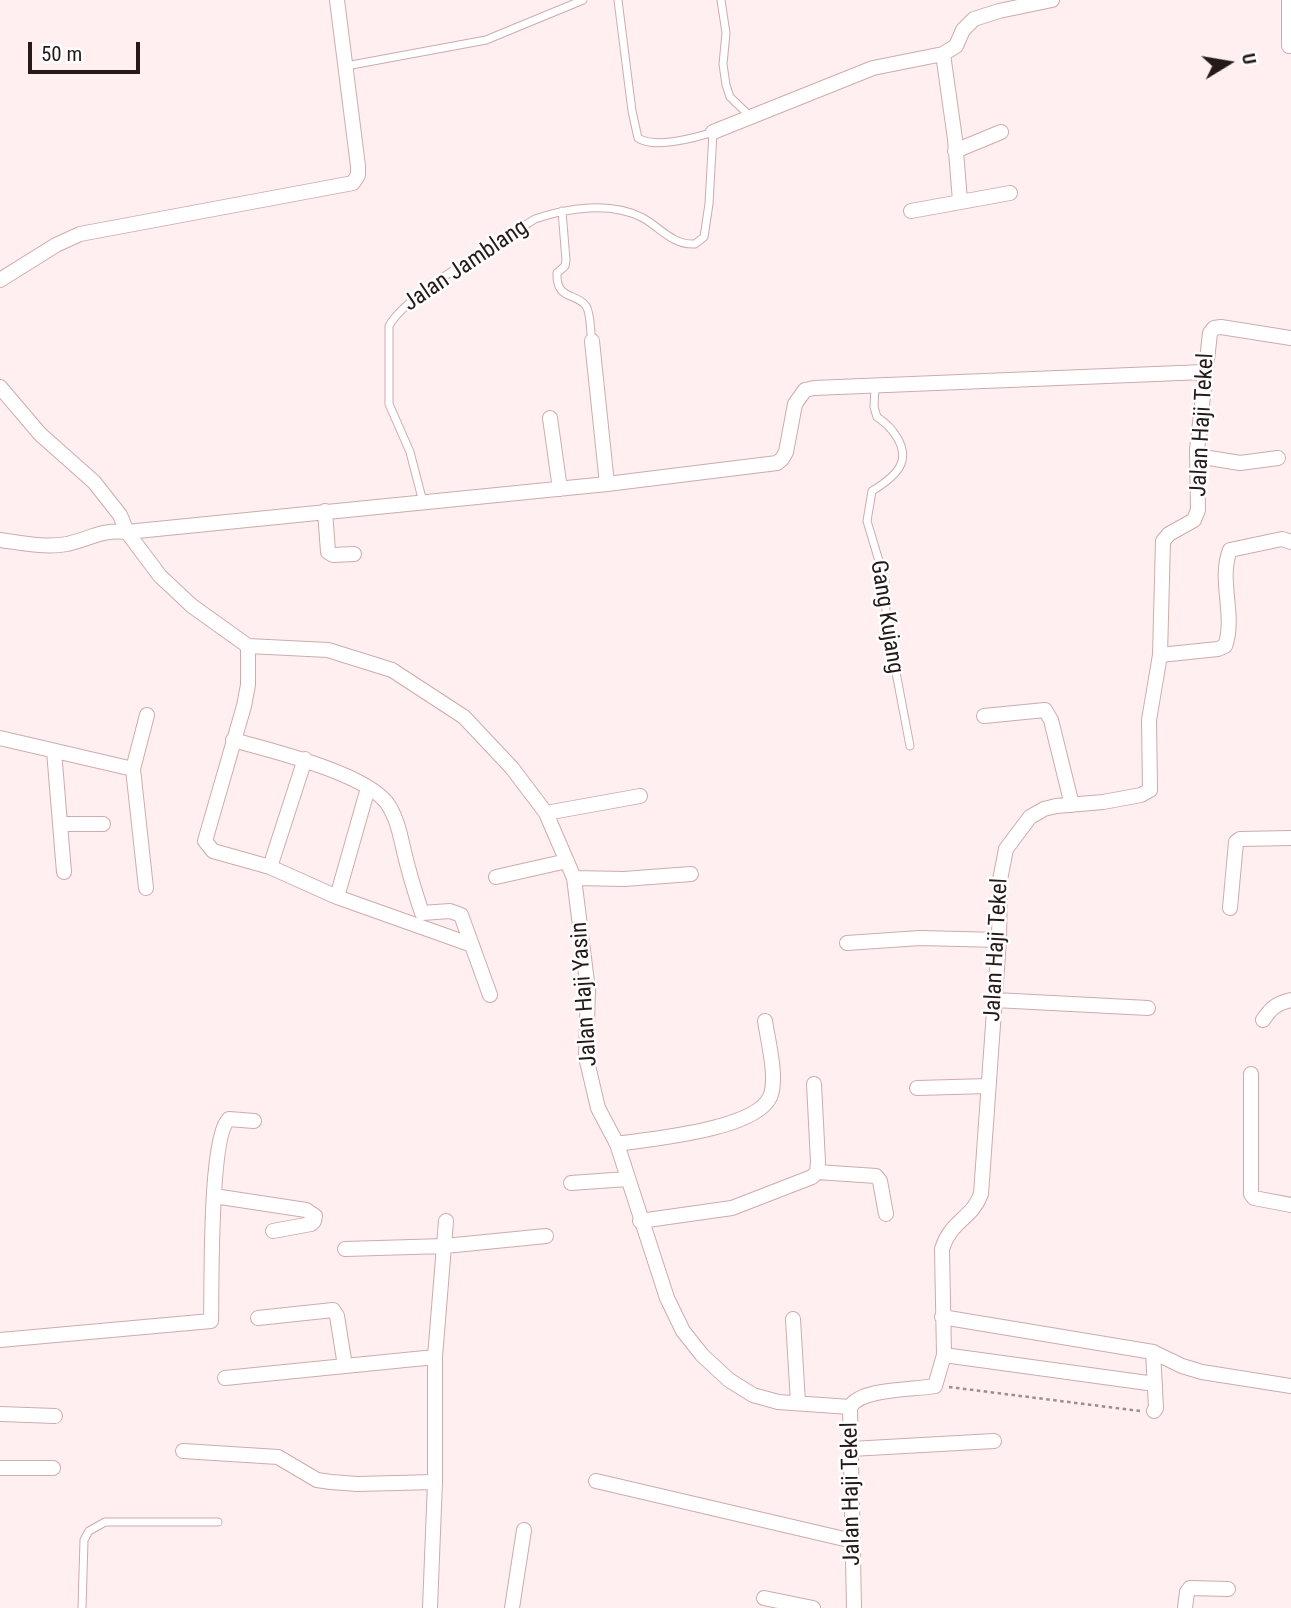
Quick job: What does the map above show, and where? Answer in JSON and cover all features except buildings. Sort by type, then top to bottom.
[{"type":"street","points":[[0,280],[56,245],[80,234],[352,183],[358,175],[358,166],[337,0]]},
{"type":"street","points":[[713,132],[873,68],[943,54],[956,46],[963,30],[974,19],[1008,4],[1052,0]]},
{"type":"street","points":[[1289,0],[1289,46]]},
{"type":"street","points":[[943,54],[960,201]]},
{"type":"street","points":[[955,151],[1001,132]]},
{"type":"street","points":[[911,211],[1010,193]]},
{"type":"street","name":"Jalan Haji Tekel","points":[[854,1608],[850,1407],[854,1400],[868,1394],[935,1385],[944,1355],[942,1249],[946,1236],[956,1222],[972,1211],[981,1194],[999,940],[1000,880],[1006,849],[1030,817],[1044,809],[1102,802],[1141,795],[1150,790],[1149,720],[1160,655],[1163,541],[1169,534],[1194,520],[1198,510],[1197,456],[1210,333],[1214,328],[1221,327],[1291,338]]},
{"type":"street","points":[[592,341],[607,484]]},
{"type":"street","points":[[0,540],[49,546],[77,541],[102,531],[127,531],[560,489],[777,463],[786,452],[795,404],[805,390],[1204,372]]},
{"type":"street","points":[[2,392],[40,433],[94,482],[120,515],[127,531],[160,576],[191,606],[248,646],[248,685],[205,841],[213,851],[270,867],[337,897],[472,945]]},
{"type":"street","points":[[550,418],[560,489]]},
{"type":"street","points":[[1197,456],[1240,463],[1278,458]]},
{"type":"street","points":[[325,511],[328,552],[333,555],[354,554]]},
{"type":"street","points":[[1160,655],[1226,646],[1226,563],[1230,550],[1282,539],[1291,541]]},
{"type":"street","name":"Jalan Haji Yasin","points":[[248,646],[328,650],[392,670],[464,717],[512,768],[546,813],[575,878],[588,990],[586,1057],[598,1108],[617,1144],[667,1298],[683,1331],[702,1356],[729,1380],[753,1395],[778,1402],[850,1407]]},
{"type":"street","points":[[984,716],[1045,710],[1051,720],[1072,805]]},
{"type":"street","points":[[146,888],[133,769],[147,715]]},
{"type":"street","points":[[0,738],[133,769]]},
{"type":"street","points":[[233,740],[304,759],[381,796],[389,806],[398,828],[422,914],[422,929]]},
{"type":"street","points":[[54,751],[64,872]]},
{"type":"street","points":[[270,867],[304,759]]},
{"type":"street","points":[[337,897],[368,788]]},
{"type":"street","points":[[546,813],[640,796]]},
{"type":"street","points":[[61,824],[103,824]]},
{"type":"street","points":[[1230,908],[1236,842],[1240,839],[1291,838]]},
{"type":"street","points":[[496,877],[567,861]]},
{"type":"street","points":[[575,878],[624,880],[691,874]]},
{"type":"street","points":[[422,914],[457,912],[461,915],[490,995]]},
{"type":"street","points":[[847,943],[920,938],[999,940]]},
{"type":"street","points":[[995,1000],[1148,1008]]},
{"type":"street","points":[[1263,1020],[1270,1009],[1291,1000]]},
{"type":"street","points":[[617,1144],[727,1125],[763,1108],[771,1096],[772,1079],[765,1021]]},
{"type":"street","points":[[1251,1074],[1251,1194],[1255,1198],[1291,1205]]},
{"type":"street","points":[[814,1084],[817,1172]]},
{"type":"street","points":[[917,1088],[988,1086]]},
{"type":"street","points":[[0,1340],[211,1321],[217,1151],[223,1124],[229,1119],[254,1121]]},
{"type":"street","points":[[640,1221],[732,1208],[808,1180],[817,1172],[876,1176],[880,1181],[886,1213]]},
{"type":"street","points":[[571,1183],[627,1179]]},
{"type":"street","points":[[214,1196],[306,1210],[315,1216],[311,1224],[273,1231]]},
{"type":"street","points":[[430,1608],[435,1482],[435,1357],[446,1221]]},
{"type":"street","points":[[345,1249],[445,1246],[546,1236]]},
{"type":"street","points":[[258,1318],[333,1310],[337,1316],[345,1366]]},
{"type":"street","points":[[942,1317],[1153,1352],[1202,1372],[1291,1386]]},
{"type":"street","points":[[793,1319],[798,1404]]},
{"type":"street","points":[[1153,1352],[1154,1411]]},
{"type":"street","points":[[944,1355],[1155,1384]]},
{"type":"street","points":[[225,1378],[435,1357]]},
{"type":"street","points":[[0,1414],[55,1416]]},
{"type":"street","points":[[851,1449],[994,1441]]},
{"type":"street","points":[[183,1451],[278,1457],[317,1480],[331,1482],[435,1482]]},
{"type":"street","points":[[0,1468],[52,1468]]},
{"type":"street","points":[[596,1481],[853,1541]]},
{"type":"street","points":[[512,1608],[524,1530]]},
{"type":"street","points":[[1185,1608],[1186,1592],[1190,1588],[1228,1588]]},
{"type":"street","points":[[764,1598],[814,1608]]},
{"type":"lane","points":[[345,66],[486,40],[583,0]]},
{"type":"lane","points":[[618,0],[638,138],[646,142],[668,142],[713,132]]},
{"type":"lane","points":[[722,0],[726,33],[723,64],[726,85],[730,97],[751,117]]},
{"type":"lane","name":"Jalan Jamblang","points":[[423,502],[410,452],[389,404],[389,326],[394,316],[457,270],[535,219],[562,211],[593,206],[631,213],[676,241],[695,244],[706,232],[713,132]]},
{"type":"lane","points":[[562,211],[566,260],[565,266],[557,272],[558,281],[565,295],[587,307],[592,341]]},
{"type":"lane","name":"Gang Kujang","points":[[875,386],[874,407],[877,417],[896,433],[901,464],[893,475],[872,491],[867,521],[885,581],[884,595],[890,641],[910,746]]},
{"type":"lane","points":[[82,1608],[84,1540],[89,1531],[105,1522],[218,1522]]},
{"type":"path","points":[[935,1385],[1154,1411]]}]
